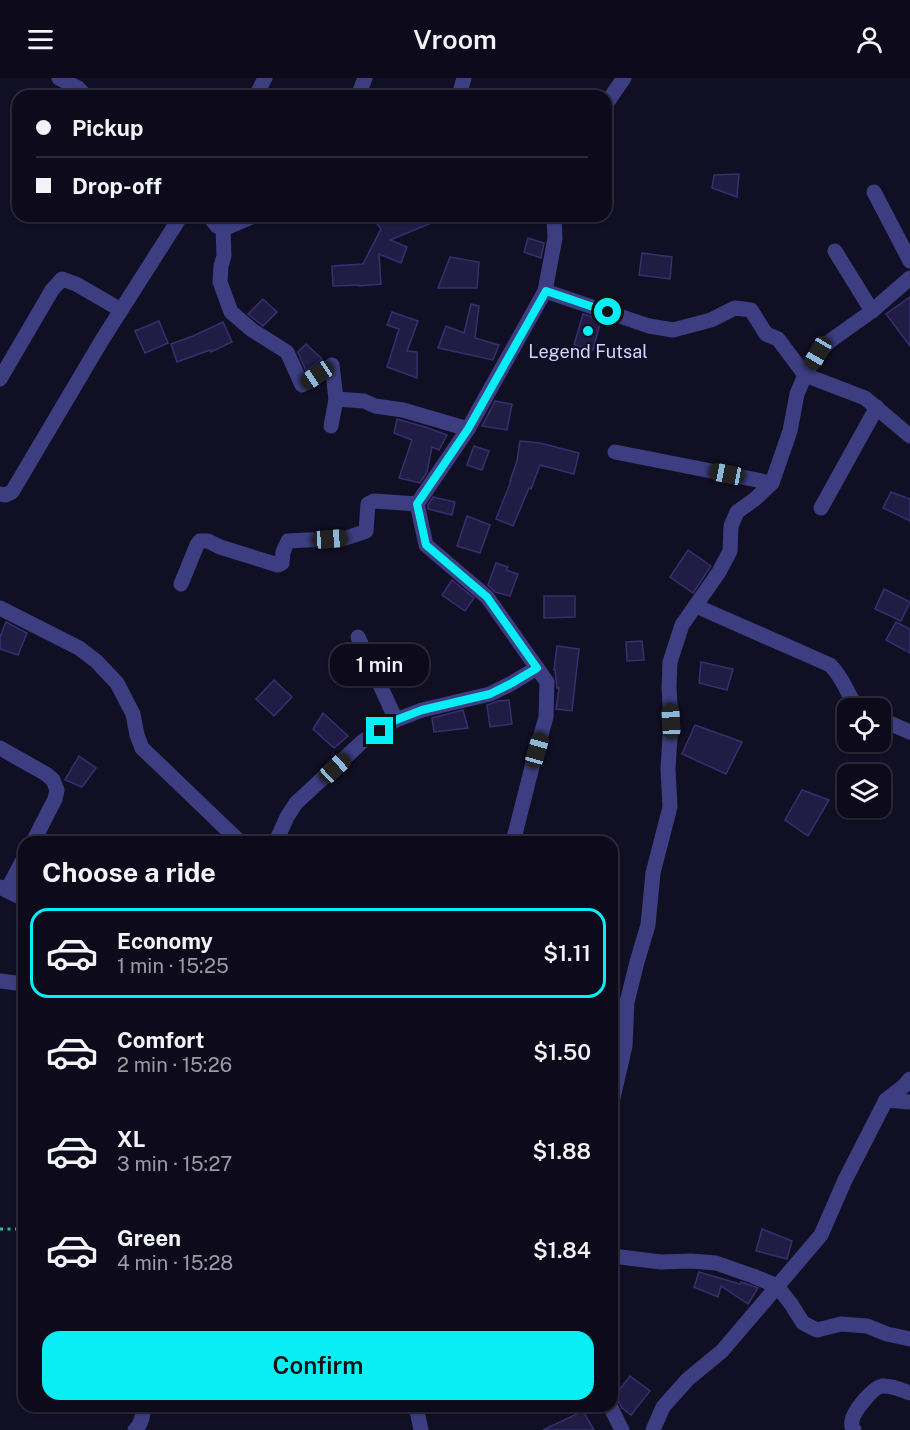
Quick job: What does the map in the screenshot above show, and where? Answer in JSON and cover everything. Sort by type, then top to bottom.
[{"type":"street","points":[[59,78],[80,90]]},
{"type":"street","points":[[612,95],[624,78]]},
{"type":"street","points":[[874,192],[910,261]]},
{"type":"street","points":[[0,494],[5,495],[12,492],[121,310],[177,222]]},
{"type":"street","points":[[214,222],[223,229],[240,222]]},
{"type":"street","points":[[514,836],[546,717],[547,682],[487,597],[426,545],[417,504],[468,429],[546,291],[555,238],[554,222]]},
{"type":"street","points":[[223,229],[224,256],[220,282],[231,312],[252,330],[287,352],[302,386],[332,365],[336,399],[332,426]]},
{"type":"street","points":[[835,251],[872,311]]},
{"type":"street","points":[[618,1076],[625,1046],[627,1002],[648,925],[653,873],[670,807],[668,769],[671,721],[670,662],[682,625],[719,572],[730,551],[731,526],[737,512],[772,483],[790,431],[797,394],[818,353],[910,278]]},
{"type":"street","points":[[0,379],[52,290],[62,279],[76,284],[121,310]]},
{"type":"street","points":[[546,291],[649,326],[673,330],[711,320],[735,308],[751,310],[766,334],[778,339],[805,375],[865,398],[910,436]]},
{"type":"street","points":[[336,399],[364,401],[375,406],[403,410],[468,429]]},
{"type":"street","points":[[821,508],[877,407]]},
{"type":"street","points":[[615,452],[772,483]]},
{"type":"street","points":[[182,584],[200,542],[208,541],[278,565],[282,563],[283,552],[288,541],[346,537],[366,531],[368,504],[374,501],[417,504]]},
{"type":"street","points":[[696,606],[830,665],[839,673],[850,698]]},
{"type":"street","points":[[0,608],[79,648],[117,682],[133,714],[136,735],[142,748],[234,836]]},
{"type":"street","points":[[358,637],[396,720]]},
{"type":"street","points":[[278,836],[296,803],[363,741],[396,720],[422,710],[490,694],[537,668]]},
{"type":"street","points":[[891,724],[910,732]]},
{"type":"street","points":[[0,748],[53,780],[57,790],[55,799],[36,836]]},
{"type":"street","points":[[18,867],[4,889],[18,896]]},
{"type":"street","points":[[0,981],[18,983]]},
{"type":"street","points":[[653,1430],[663,1407],[688,1379],[722,1351],[821,1234],[845,1179],[886,1100],[910,1079]]},
{"type":"street","points":[[886,1100],[910,1102]]},
{"type":"street","points":[[618,1257],[662,1262],[716,1263],[777,1286],[803,1323],[817,1330],[841,1324],[867,1326],[887,1334],[910,1339]]},
{"type":"street","points":[[854,1430],[851,1423],[853,1418],[866,1398],[880,1386],[888,1386],[910,1393]]},
{"type":"street","points":[[135,1430],[139,1427],[143,1412]]},
{"type":"street","points":[[417,1412],[421,1430]]},
{"type":"street","points":[[613,1412],[622,1430]]},
{"type":"path","points":[[0,1229],[18,1229]]},
{"type":"building","points":[[739,174],[737,197],[712,188],[714,175]]},
{"type":"building","points":[[380,222],[434,222],[390,240],[407,247],[401,263],[379,254],[381,284],[333,286],[332,266],[363,264],[381,229],[377,224]]},
{"type":"building","points":[[528,238],[544,243],[541,258],[524,252]]},
{"type":"building","points":[[642,253],[672,257],[670,279],[639,275]]},
{"type":"building","points":[[450,257],[479,262],[477,288],[438,288]]},
{"type":"building","points":[[910,297],[910,346],[886,314]]},
{"type":"building","points":[[263,299],[277,312],[263,326],[248,314]]},
{"type":"building","points":[[471,304],[479,306],[475,338],[499,345],[493,360],[438,348],[446,326],[464,333]]},
{"type":"building","points":[[392,312],[418,321],[407,351],[417,352],[417,378],[387,367],[399,329],[387,325]]},
{"type":"building","name":"Legend Futsal","points":[[583,314],[601,320],[593,350],[574,345]]},
{"type":"building","points":[[159,321],[168,343],[145,353],[135,331]]},
{"type":"building","points":[[223,322],[232,342],[211,352],[210,350],[177,362],[171,344]]},
{"type":"building","points":[[306,344],[322,359],[306,371],[298,352]]},
{"type":"building","points":[[495,401],[512,404],[507,430],[482,426]]},
{"type":"building","points":[[397,419],[447,435],[439,450],[432,447],[427,472],[420,483],[399,478],[412,440],[394,433]]},
{"type":"building","points":[[520,441],[540,443],[579,453],[574,474],[540,465],[513,526],[496,519],[511,481]]},
{"type":"building","points":[[474,446],[489,451],[482,470],[467,465]]},
{"type":"building","points":[[891,492],[910,499],[910,521],[883,508]]},
{"type":"building","points":[[433,497],[455,502],[452,515],[428,509]]},
{"type":"building","points":[[467,516],[490,525],[480,553],[457,546]]},
{"type":"building","points":[[688,550],[711,566],[693,593],[670,577]]},
{"type":"building","points":[[496,563],[518,574],[510,596],[495,592],[488,585]]},
{"type":"building","points":[[452,580],[474,598],[465,611],[442,595]]},
{"type":"building","points":[[884,589],[910,602],[901,621],[875,609]]},
{"type":"building","points":[[544,596],[575,596],[575,617],[544,618]]},
{"type":"building","points":[[6,622],[27,633],[18,655],[0,649],[0,637]]},
{"type":"building","points":[[896,622],[910,629],[910,653],[886,640]]},
{"type":"building","points":[[642,641],[644,660],[627,661],[626,642]]},
{"type":"building","points":[[557,646],[579,649],[572,711],[556,709],[559,688],[557,688],[554,670]]},
{"type":"building","points":[[701,662],[733,669],[727,690],[699,683]]},
{"type":"building","points":[[274,680],[292,697],[274,716],[256,699]]},
{"type":"building","points":[[509,700],[512,724],[490,727],[487,705]]},
{"type":"building","points":[[463,710],[468,728],[434,732],[432,718]]},
{"type":"building","points":[[323,713],[348,736],[334,748],[313,729]]},
{"type":"building","points":[[695,725],[742,742],[726,774],[682,754]]},
{"type":"building","points":[[79,756],[96,768],[82,787],[65,780]]},
{"type":"building","points":[[802,790],[829,800],[808,836],[785,820]]},
{"type":"building","points":[[762,1229],[792,1241],[787,1259],[756,1251]]},
{"type":"building","points":[[699,1272],[758,1288],[748,1304],[721,1286],[718,1297],[694,1287]]},
{"type":"building","points":[[630,1376],[650,1391],[631,1415],[622,1408],[618,1401],[618,1392]]},
{"type":"building","points":[[584,1412],[594,1430],[543,1430]]},
{"type":"place","name":"Legend Futsal","points":[[588,331]]},
{"type":"route","points":[[380,731],[396,720],[422,710],[490,694],[537,668],[487,597],[426,545],[417,504],[468,429],[546,291],[608,312]]}]
